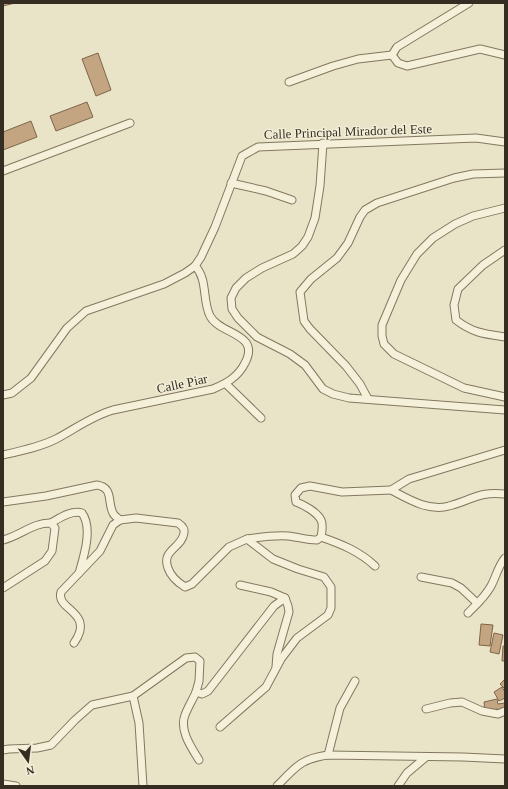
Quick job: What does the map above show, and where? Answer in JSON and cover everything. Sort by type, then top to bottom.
[{"type":"street","points":[[392,55],[397,47],[469,3]]},
{"type":"street","points":[[392,55],[398,63],[407,66],[480,49],[505,55]]},
{"type":"street","points":[[289,82],[339,64],[358,59],[392,55]]},
{"type":"street","points":[[3,170],[130,123]]},
{"type":"street","name":"Calle Principal Mirador del Este","points":[[3,395],[12,393],[31,378],[67,328],[86,311],[164,284],[185,273],[194,266],[201,257],[215,227],[242,156],[258,147],[476,138],[505,142]]},
{"type":"street","points":[[323,144],[320,186],[315,218],[308,237],[302,246],[293,254],[262,268],[246,278],[236,288],[231,298],[232,309],[238,318],[257,337],[290,354],[305,365],[323,388],[333,394],[349,398],[505,410]]},
{"type":"street","points":[[368,399],[360,384],[346,366],[304,321],[300,292],[311,279],[337,258],[348,243],[360,217],[365,210],[377,202],[454,178],[473,174],[505,173]]},
{"type":"street","points":[[232,183],[266,191],[292,200]]},
{"type":"street","points":[[505,208],[473,216],[455,224],[433,238],[417,254],[402,280],[382,325],[382,336],[384,344],[394,354],[464,388],[505,397]]},
{"type":"street","points":[[505,250],[483,265],[458,289],[454,304],[456,320],[463,326],[476,333],[505,337]]},
{"type":"street","name":"Calle Piar","points":[[3,455],[30,449],[55,440],[100,414],[212,389],[226,384],[238,374],[246,362],[249,353],[248,346],[244,339],[218,325],[211,318],[206,308],[204,286],[199,271],[194,266]]},
{"type":"street","points":[[226,384],[262,418]]},
{"type":"street","points":[[74,643],[80,635],[80,622],[78,616],[63,603],[60,596],[100,551],[113,525],[120,520],[136,518],[178,522],[184,529],[184,534],[168,556],[166,563],[170,574],[177,583],[185,587],[192,584],[229,547],[247,539],[263,536],[289,536],[306,540],[317,540],[321,536],[321,519],[309,507],[296,502],[295,495],[301,488],[310,486],[342,492],[391,490],[409,479],[505,450]]},
{"type":"street","points":[[3,502],[46,496],[97,485],[103,486],[108,491],[113,514],[120,520]]},
{"type":"street","points":[[391,490],[414,502],[432,507],[448,507],[482,494],[505,494]]},
{"type":"street","points":[[3,540],[14,537],[42,522],[51,523],[61,517],[76,512],[82,513],[86,519],[86,547],[79,573]]},
{"type":"street","points":[[3,588],[45,561],[52,551],[54,543],[55,528],[51,523]]},
{"type":"street","points":[[321,536],[348,546],[367,558],[375,566]]},
{"type":"street","points":[[220,727],[266,687],[281,660],[297,638],[328,615],[331,608],[331,587],[324,577],[273,559],[247,539]]},
{"type":"street","points":[[468,613],[490,587],[501,563],[505,558]]},
{"type":"street","points":[[420,577],[452,584],[461,588],[477,603]]},
{"type":"street","points":[[240,584],[271,592],[285,598],[289,612],[277,654],[275,670]]},
{"type":"street","points":[[196,692],[202,694],[208,691],[274,606],[285,598]]},
{"type":"street","points":[[3,750],[37,748],[52,745],[75,720],[92,705],[133,696],[186,658],[194,658],[200,661],[199,681],[196,692],[184,716],[184,731],[189,744],[199,760]]},
{"type":"street","points":[[328,756],[340,708],[355,681]]},
{"type":"street","points":[[133,696],[139,722],[143,786]]},
{"type":"street","points":[[426,708],[462,702],[482,711],[498,714],[505,711]]},
{"type":"street","points":[[398,786],[407,773],[426,756]]},
{"type":"street","points":[[277,786],[301,762],[314,757],[426,756],[505,759]]},
{"type":"street","points":[[3,784],[16,786]]},
{"type":"building","points":[[3,3],[15,3],[3,6]]},
{"type":"building","points":[[98,53],[111,90],[96,96],[82,59]]},
{"type":"building","points":[[87,102],[93,117],[56,131],[50,116]]},
{"type":"building","points":[[31,121],[37,137],[3,150],[3,132]]},
{"type":"building","points":[[481,624],[493,625],[490,646],[479,645]]},
{"type":"building","points":[[494,633],[503,635],[499,654],[490,652]]},
{"type":"building","points":[[503,646],[505,646],[505,661],[502,661]]},
{"type":"building","points":[[505,679],[505,689],[500,684]]},
{"type":"building","points":[[502,687],[505,692],[505,698],[499,701],[494,692]]},
{"type":"building","points":[[497,699],[498,704],[505,703],[505,710],[498,712],[498,709],[485,711],[484,702]]}]
